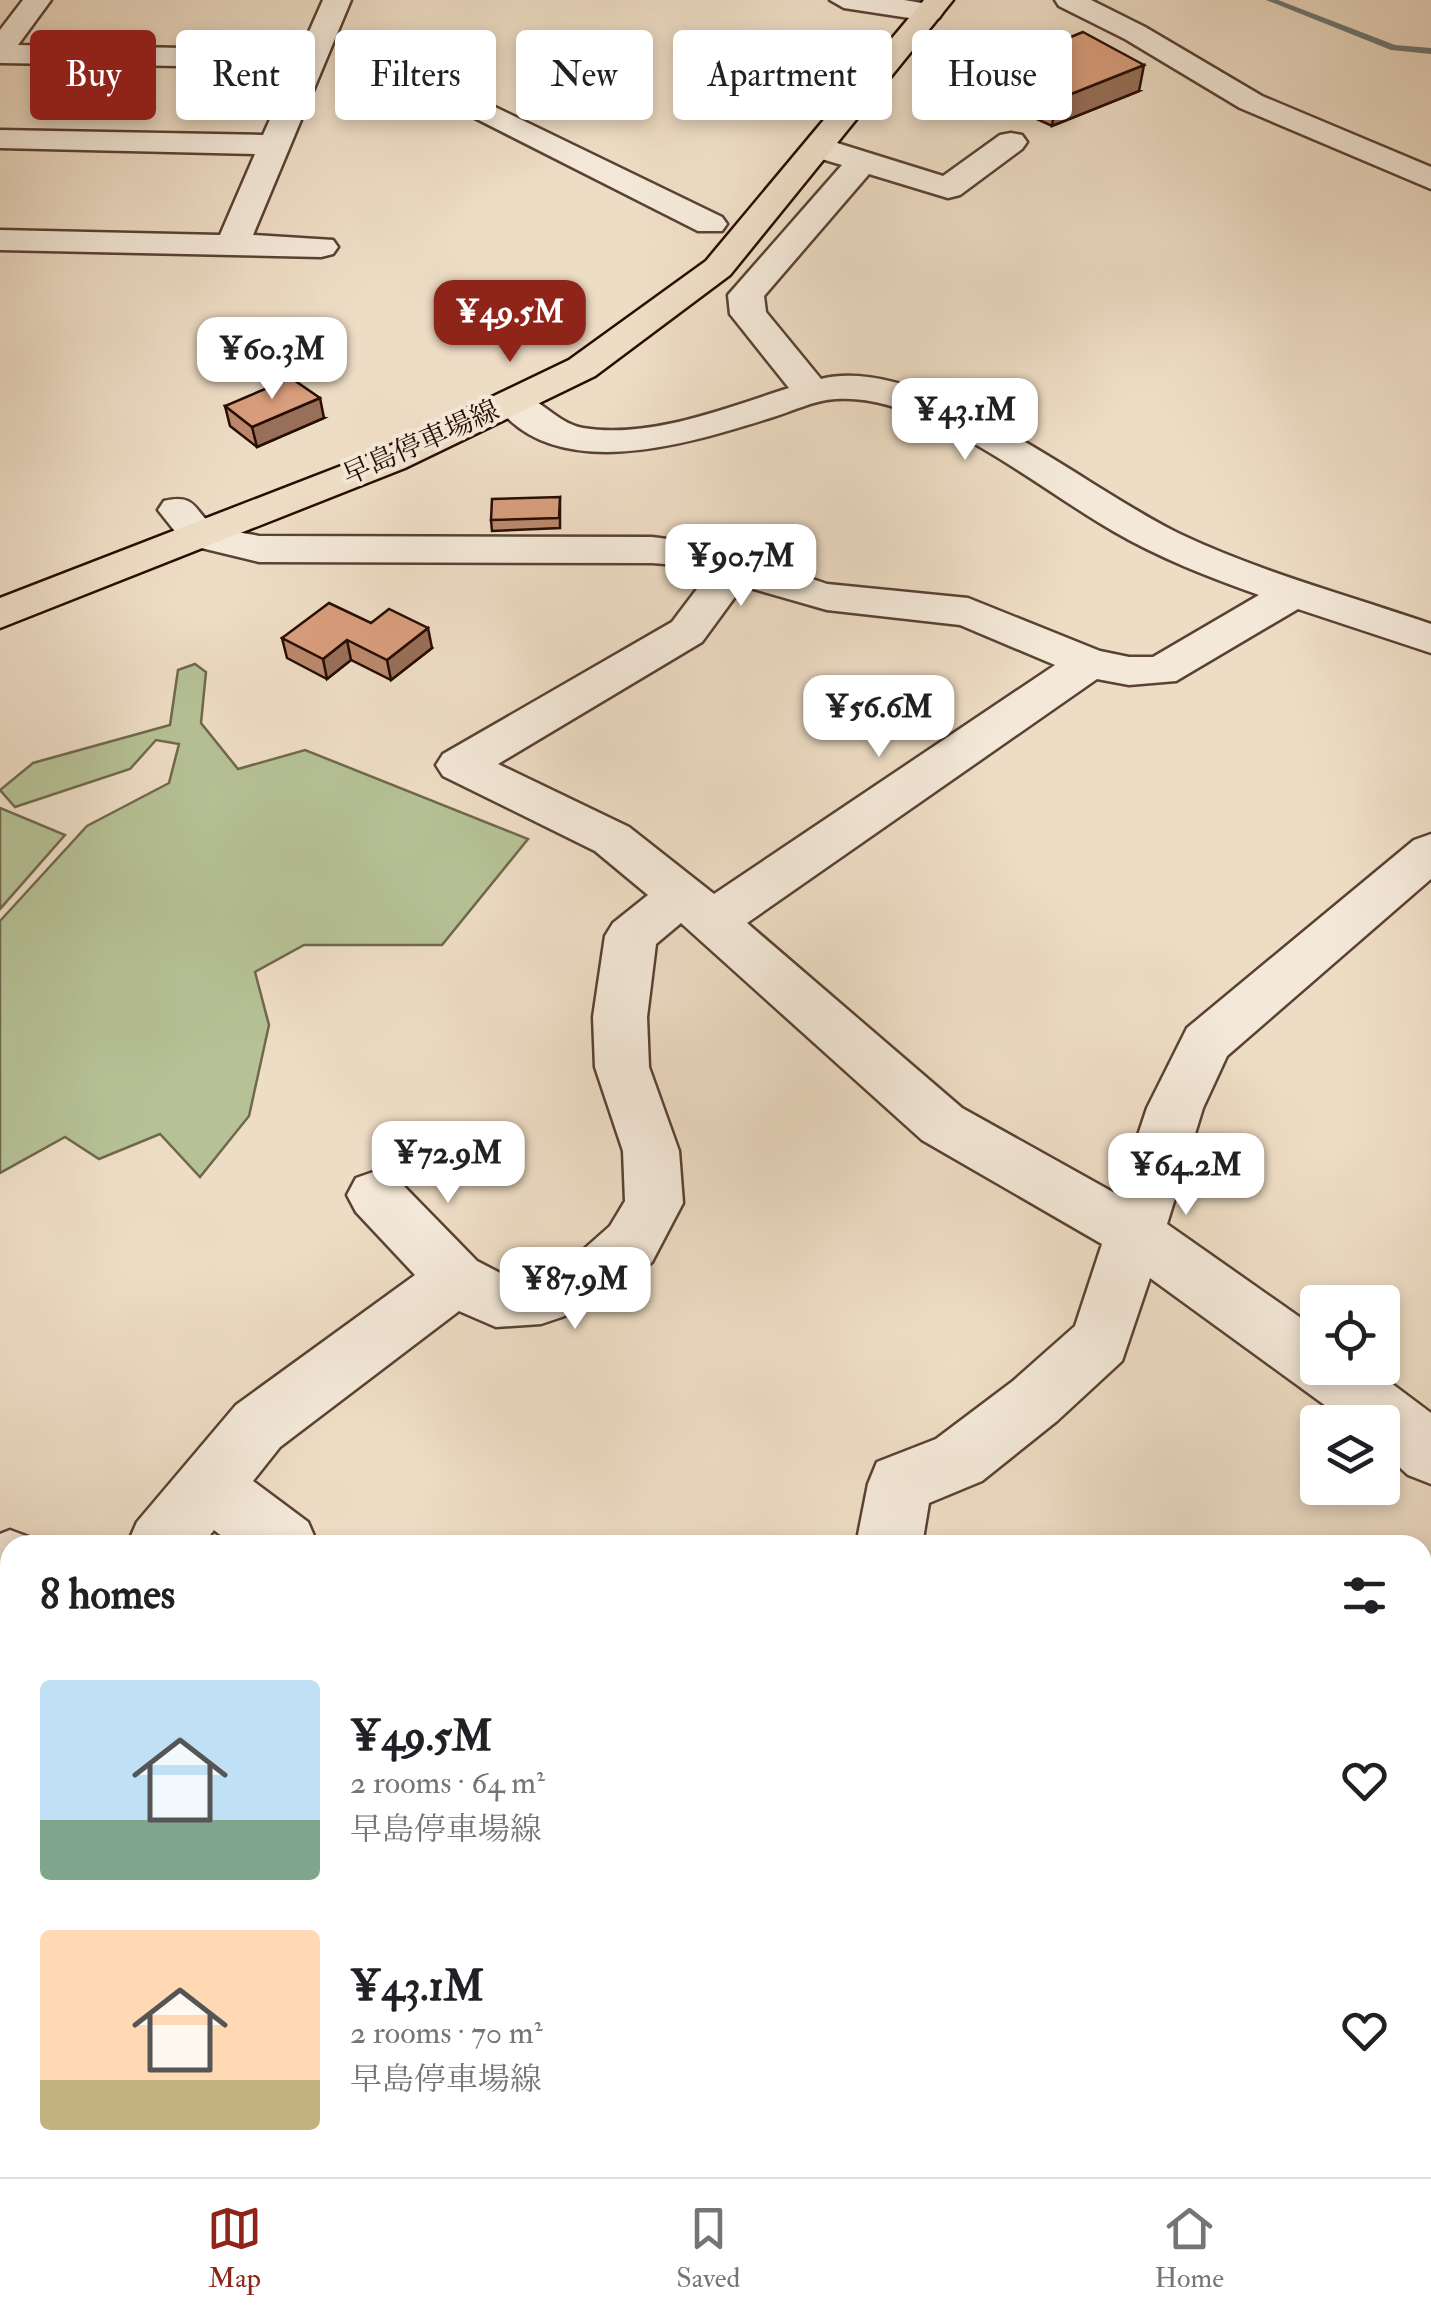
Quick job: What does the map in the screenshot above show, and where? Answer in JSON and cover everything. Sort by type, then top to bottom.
[{"type":"main road","name":"早島停車場線","points":[[0,579],[391,460],[582,368],[718,268],[818,148],[916,5]]},
{"type":"main road","name":"早島停車場線","points":[[0,614],[349,443],[490,379],[599,318],[642,288],[691,242],[916,5]]},
{"type":"street","points":[[0,52],[37,0]]},
{"type":"street","points":[[315,48],[338,0]]},
{"type":"street","points":[[844,0],[916,5]]},
{"type":"street","points":[[1069,0],[1134,33],[1250,102],[1431,179]]},
{"type":"street","points":[[0,52],[176,56]]},
{"type":"street","points":[[232,245],[284,120]]},
{"type":"street","points":[[495,120],[691,242]]},
{"type":"street","points":[[0,139],[274,145]]},
{"type":"street","points":[[818,148],[948,188],[1011,142]]},
{"type":"street","points":[[813,393],[748,314],[746,295],[862,162]]},
{"type":"street","points":[[0,240],[321,246]]},
{"type":"street","points":[[513,402],[552,432],[579,440],[612,442],[655,436],[813,393],[862,386],[986,434],[1104,511],[1168,544],[1431,639]]},
{"type":"street","points":[[189,522],[259,549],[652,550],[698,554],[827,597],[968,612],[1089,664],[1129,671],[1160,670],[1193,655],[1294,592]]},
{"type":"street","points":[[734,568],[687,632],[460,764],[612,839],[697,908],[942,1124],[1135,1234],[1300,1352]]},
{"type":"street","points":[[376,1195],[456,1279],[496,1301],[541,1298],[596,1275],[630,1244],[654,1203],[650,1151],[622,1067],[620,1017],[631,936],[697,908],[1089,664]]},
{"type":"street","points":[[891,1535],[900,1484],[959,1460],[1035,1401],[1100,1342],[1175,1108],[1206,1043],[1431,852]]},
{"type":"street","points":[[168,1535],[258,1426],[456,1279]]},
{"type":"street","points":[[1346,1385],[1384,1412],[1431,1454]]},
{"type":"street","points":[[208,1486],[272,1535]]},
{"type":"green space","points":[[195,664],[206,672],[201,723],[238,769],[305,750],[528,839],[442,945],[304,945],[255,972],[269,1025],[249,1116],[200,1177],[160,1134],[99,1159],[65,1137],[0,1173],[0,921],[87,826],[169,783],[179,744],[156,740],[130,769],[15,807],[0,790],[33,763],[170,725],[178,670]]},
{"type":"green space","points":[[0,808],[65,835],[0,909]]},
{"type":"building","points":[[1083,32],[1144,65],[1072,94],[1072,36]]},
{"type":"building","points":[[291,378],[320,398],[252,427],[225,406]]},
{"type":"building","points":[[560,497],[559,518],[491,520],[492,499]]},
{"type":"building","points":[[329,603],[371,623],[389,609],[428,628],[387,660],[347,640],[323,659],[282,638]]},
{"type":"waterway","points":[[1270,0],[1394,48],[1431,51]]}]
